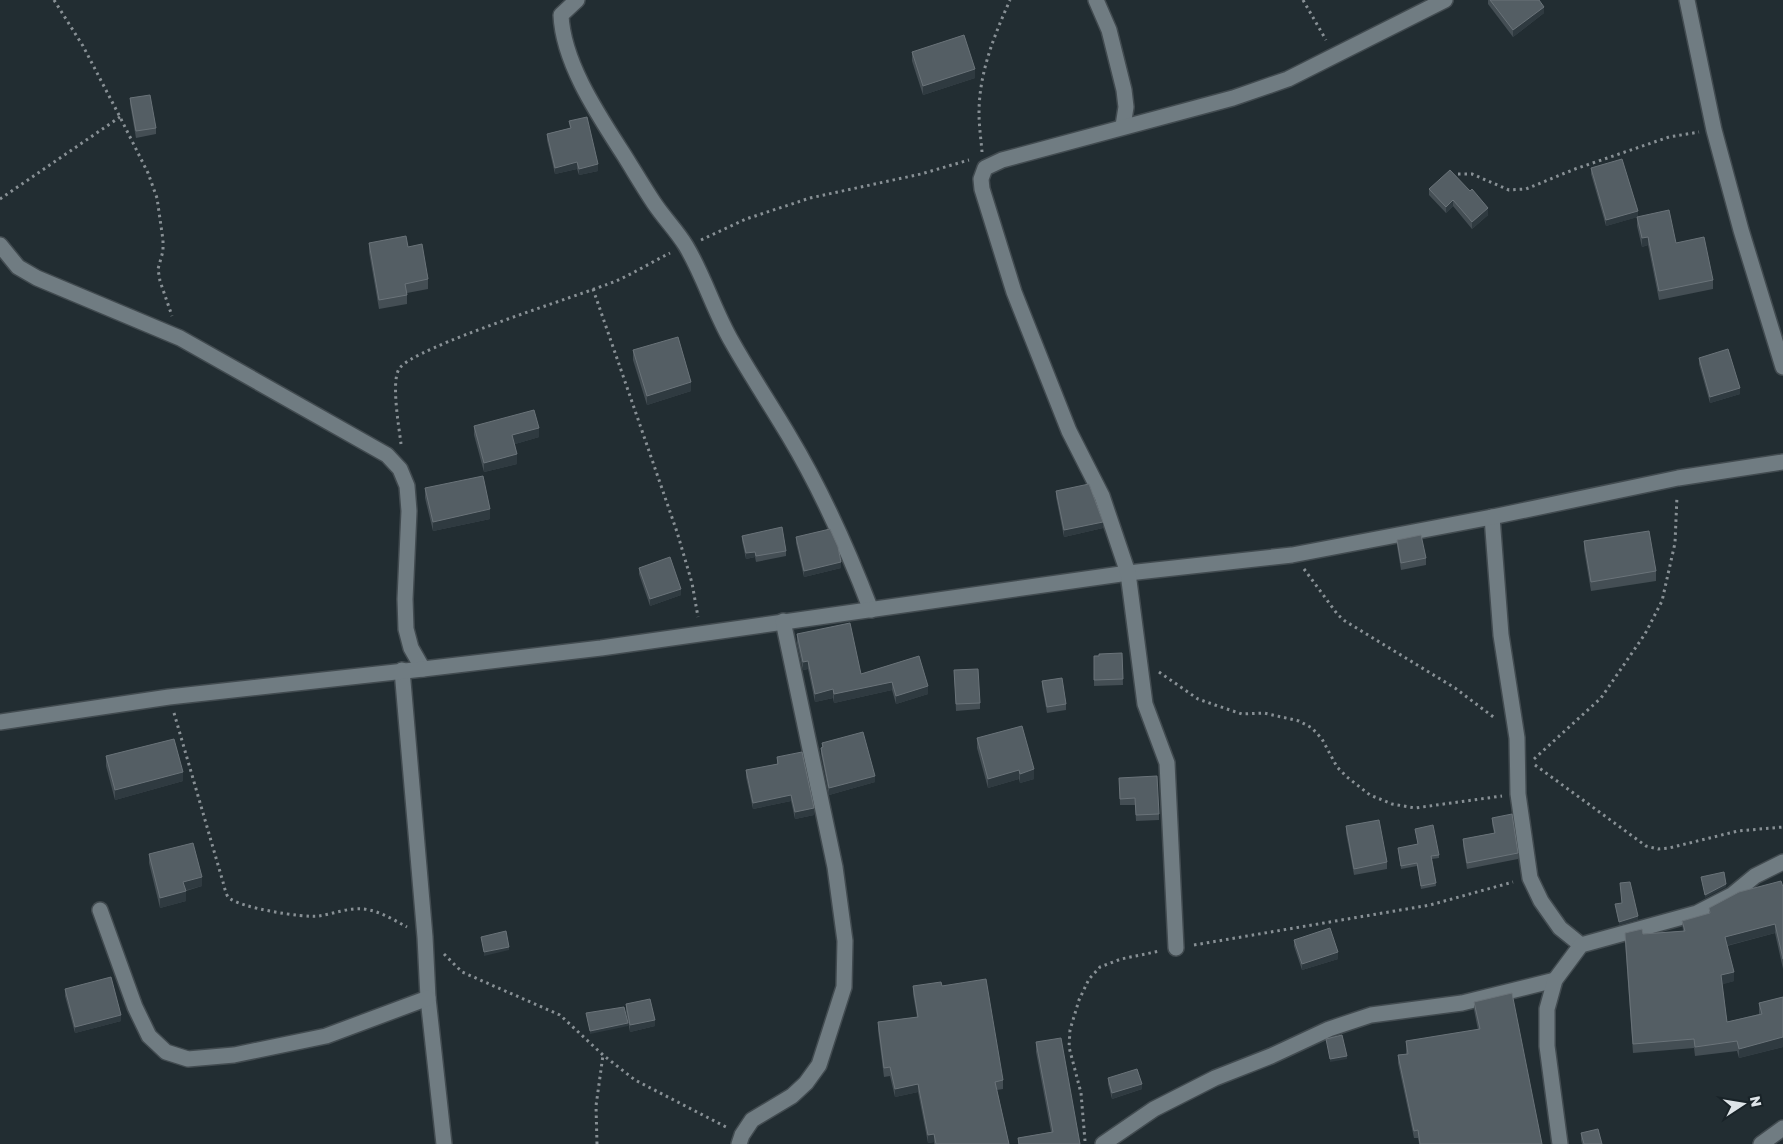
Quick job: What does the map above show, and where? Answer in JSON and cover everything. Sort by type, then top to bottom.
[{"type":"street","points":[[577,0],[561,15],[562,31],[568,53],[582,85],[605,126],[649,195],[686,246],[730,339],[755,384],[789,436],[821,495],[849,553],[871,610]]},
{"type":"street","points":[[1096,0],[1109,30],[1124,90],[1126,107],[1123,126]]},
{"type":"street","points":[[1176,948],[1167,763],[1145,704],[1128,573],[1102,496],[1069,431],[1014,292],[982,190],[983,162],[1002,160],[1233,98],[1288,79],[1445,0]]},
{"type":"street","points":[[1687,0],[1714,130],[1741,230],[1783,367]]},
{"type":"street","points":[[0,244],[18,267],[37,278],[180,338],[387,455],[400,469],[407,486],[410,510],[405,599],[406,629],[412,648],[423,669]]},
{"type":"street","points":[[0,722],[169,696],[423,669],[701,635],[783,621],[1128,573],[1292,555],[1492,517],[1678,478],[1783,462]]},
{"type":"street","points":[[1492,517],[1501,635],[1516,738],[1518,794],[1530,878],[1541,901],[1560,928],[1581,945]]},
{"type":"street","points":[[741,1140],[752,1120],[792,1096],[806,1083],[815,1071],[822,1056],[844,986],[844,941],[834,867],[783,621]]},
{"type":"street","points":[[402,670],[425,937],[428,998],[444,1144]]},
{"type":"street","points":[[1560,1144],[1547,1046],[1547,1008],[1555,980],[1581,945],[1697,913],[1732,895],[1755,876],[1783,862]]},
{"type":"street","points":[[100,910],[135,1007],[149,1036],[166,1052],[188,1059],[234,1055],[326,1036],[428,998]]},
{"type":"street","points":[[1103,1144],[1154,1109],[1215,1078],[1329,1030],[1371,1015],[1462,1003],[1555,980]]},
{"type":"street","points":[[1760,1144],[1783,1128]]},
{"type":"path","points":[[54,0],[83,46],[148,173],[157,198],[163,240],[163,251],[158,269],[160,281],[180,338]]},
{"type":"path","points":[[402,450],[396,405],[398,369],[426,351],[617,280],[668,254],[746,219],[810,198],[983,162],[979,112],[983,71],[994,36],[1010,0]]},
{"type":"path","points":[[1303,0],[1334,56]]},
{"type":"path","points":[[0,199],[120,116]]},
{"type":"path","points":[[1458,174],[1472,174],[1509,190],[1526,189],[1575,169],[1669,137],[1714,130]]},
{"type":"path","points":[[593,289],[677,532],[692,583],[701,635]]},
{"type":"path","points":[[1678,478],[1675,543],[1662,601],[1645,634],[1601,698],[1531,762],[1646,846],[1658,849],[1669,848],[1738,831],[1783,827]]},
{"type":"path","points":[[1292,555],[1338,615],[1345,621],[1455,688],[1489,713],[1516,738]]},
{"type":"path","points":[[1139,656],[1198,699],[1242,714],[1283,716],[1312,728],[1322,739],[1337,767],[1347,777],[1370,795],[1392,804],[1415,808],[1518,794]]},
{"type":"path","points":[[169,696],[228,897],[264,910],[302,917],[363,909],[390,918],[425,937],[462,972],[560,1015],[603,1055],[635,1080],[741,1140]]},
{"type":"path","points":[[1086,1144],[1081,1092],[1069,1048],[1070,1030],[1089,978],[1100,967],[1121,959],[1176,948],[1430,905],[1530,878]]},
{"type":"path","points":[[597,1144],[596,1106],[603,1055]]},
{"type":"building","points":[[1490,0],[1539,0],[1544,7],[1513,30]]},
{"type":"building","points":[[964,35],[975,69],[923,86],[912,52]]},
{"type":"building","points":[[150,95],[156,128],[136,131],[130,98]]},
{"type":"building","points":[[587,117],[598,164],[579,169],[577,162],[555,168],[547,134],[571,128],[569,121]]},
{"type":"building","points":[[1622,159],[1638,211],[1606,220],[1591,168]]},
{"type":"building","points":[[1450,170],[1470,191],[1472,189],[1488,208],[1472,222],[1453,200],[1446,207],[1429,189]]},
{"type":"building","points":[[1669,210],[1676,243],[1704,237],[1713,280],[1659,291],[1648,237],[1642,238],[1637,217]]},
{"type":"building","points":[[406,236],[408,247],[422,244],[428,279],[405,284],[407,295],[379,300],[369,243]]},
{"type":"building","points":[[678,337],[691,382],[647,396],[633,350]]},
{"type":"building","points":[[1728,349],[1740,388],[1710,397],[1699,358]]},
{"type":"building","points":[[534,410],[539,428],[512,435],[517,454],[484,463],[474,426]]},
{"type":"building","points":[[483,476],[490,509],[433,522],[425,488]]},
{"type":"building","points":[[1089,484],[1103,522],[1064,530],[1056,491]]},
{"type":"building","points":[[782,527],[786,551],[756,556],[755,552],[746,553],[742,536]]},
{"type":"building","points":[[830,529],[838,547],[841,562],[804,571],[796,537]]},
{"type":"building","points":[[1649,531],[1656,571],[1591,582],[1584,541]]},
{"type":"building","points":[[1421,535],[1426,558],[1401,563],[1397,540]]},
{"type":"building","points":[[670,557],[681,589],[650,599],[639,568]]},
{"type":"building","points":[[850,623],[861,674],[919,656],[928,686],[896,696],[892,682],[834,694],[833,689],[815,694],[808,661],[803,662],[797,634]]},
{"type":"building","points":[[1122,653],[1123,679],[1094,680],[1094,656]]},
{"type":"building","points":[[978,669],[980,703],[956,704],[954,670]]},
{"type":"building","points":[[1062,678],[1066,704],[1047,707],[1042,681]]},
{"type":"building","points":[[1022,726],[1034,769],[1020,774],[1019,770],[988,779],[977,738]]},
{"type":"building","points":[[863,732],[875,776],[829,788],[821,748],[823,747],[822,743]]},
{"type":"building","points":[[174,739],[183,772],[115,790],[106,756]]},
{"type":"building","points":[[802,752],[814,808],[795,812],[791,795],[753,803],[746,770],[778,764],[777,757]]},
{"type":"building","points":[[1157,776],[1159,814],[1136,815],[1135,798],[1120,799],[1119,778]]},
{"type":"building","points":[[1512,814],[1518,853],[1467,863],[1463,839],[1495,833],[1492,818]]},
{"type":"building","points":[[1379,820],[1387,862],[1354,869],[1346,826]]},
{"type":"building","points":[[1433,825],[1439,855],[1431,856],[1436,883],[1421,886],[1417,863],[1401,866],[1398,848],[1418,844],[1415,829]]},
{"type":"building","points":[[193,843],[202,877],[183,882],[186,891],[160,898],[149,854]]},
{"type":"building","points":[[1724,872],[1726,884],[1705,895],[1701,877]]},
{"type":"building","points":[[1781,881],[1783,887],[1783,959],[1775,924],[1725,937],[1734,972],[1721,975],[1727,1022],[1762,1014],[1759,1003],[1783,997],[1783,1037],[1739,1049],[1737,1041],[1695,1047],[1694,1039],[1633,1044],[1625,933],[1642,929],[1643,934],[1685,931],[1682,921],[1710,913],[1709,908],[1739,892]]},
{"type":"building","points":[[1630,882],[1638,916],[1619,922],[1615,904],[1622,903],[1620,883]]},
{"type":"building","points":[[1330,928],[1338,952],[1302,964],[1294,940]]},
{"type":"building","points":[[506,931],[509,947],[484,952],[481,937]]},
{"type":"building","points":[[111,977],[121,1015],[75,1027],[65,989]]},
{"type":"building","points":[[986,979],[1003,1080],[995,1082],[1009,1144],[936,1144],[934,1134],[928,1135],[918,1084],[895,1089],[890,1067],[884,1068],[878,1022],[918,1017],[913,986],[941,982],[942,986]]},
{"type":"building","points":[[1512,993],[1542,1144],[1420,1144],[1418,1130],[1414,1131],[1398,1055],[1408,1054],[1406,1041],[1480,1029],[1474,1002]]},
{"type":"building","points":[[650,999],[655,1020],[630,1025],[626,1004]]},
{"type":"building","points":[[624,1007],[628,1023],[590,1031],[586,1013]]},
{"type":"building","points":[[1342,1035],[1347,1056],[1330,1059],[1326,1039]]},
{"type":"building","points":[[1061,1038],[1080,1144],[1019,1144],[1018,1138],[1053,1132],[1036,1042]]},
{"type":"building","points":[[1137,1069],[1142,1084],[1112,1093],[1108,1078]]},
{"type":"building","points":[[1598,1129],[1602,1144],[1584,1144],[1581,1133]]}]
